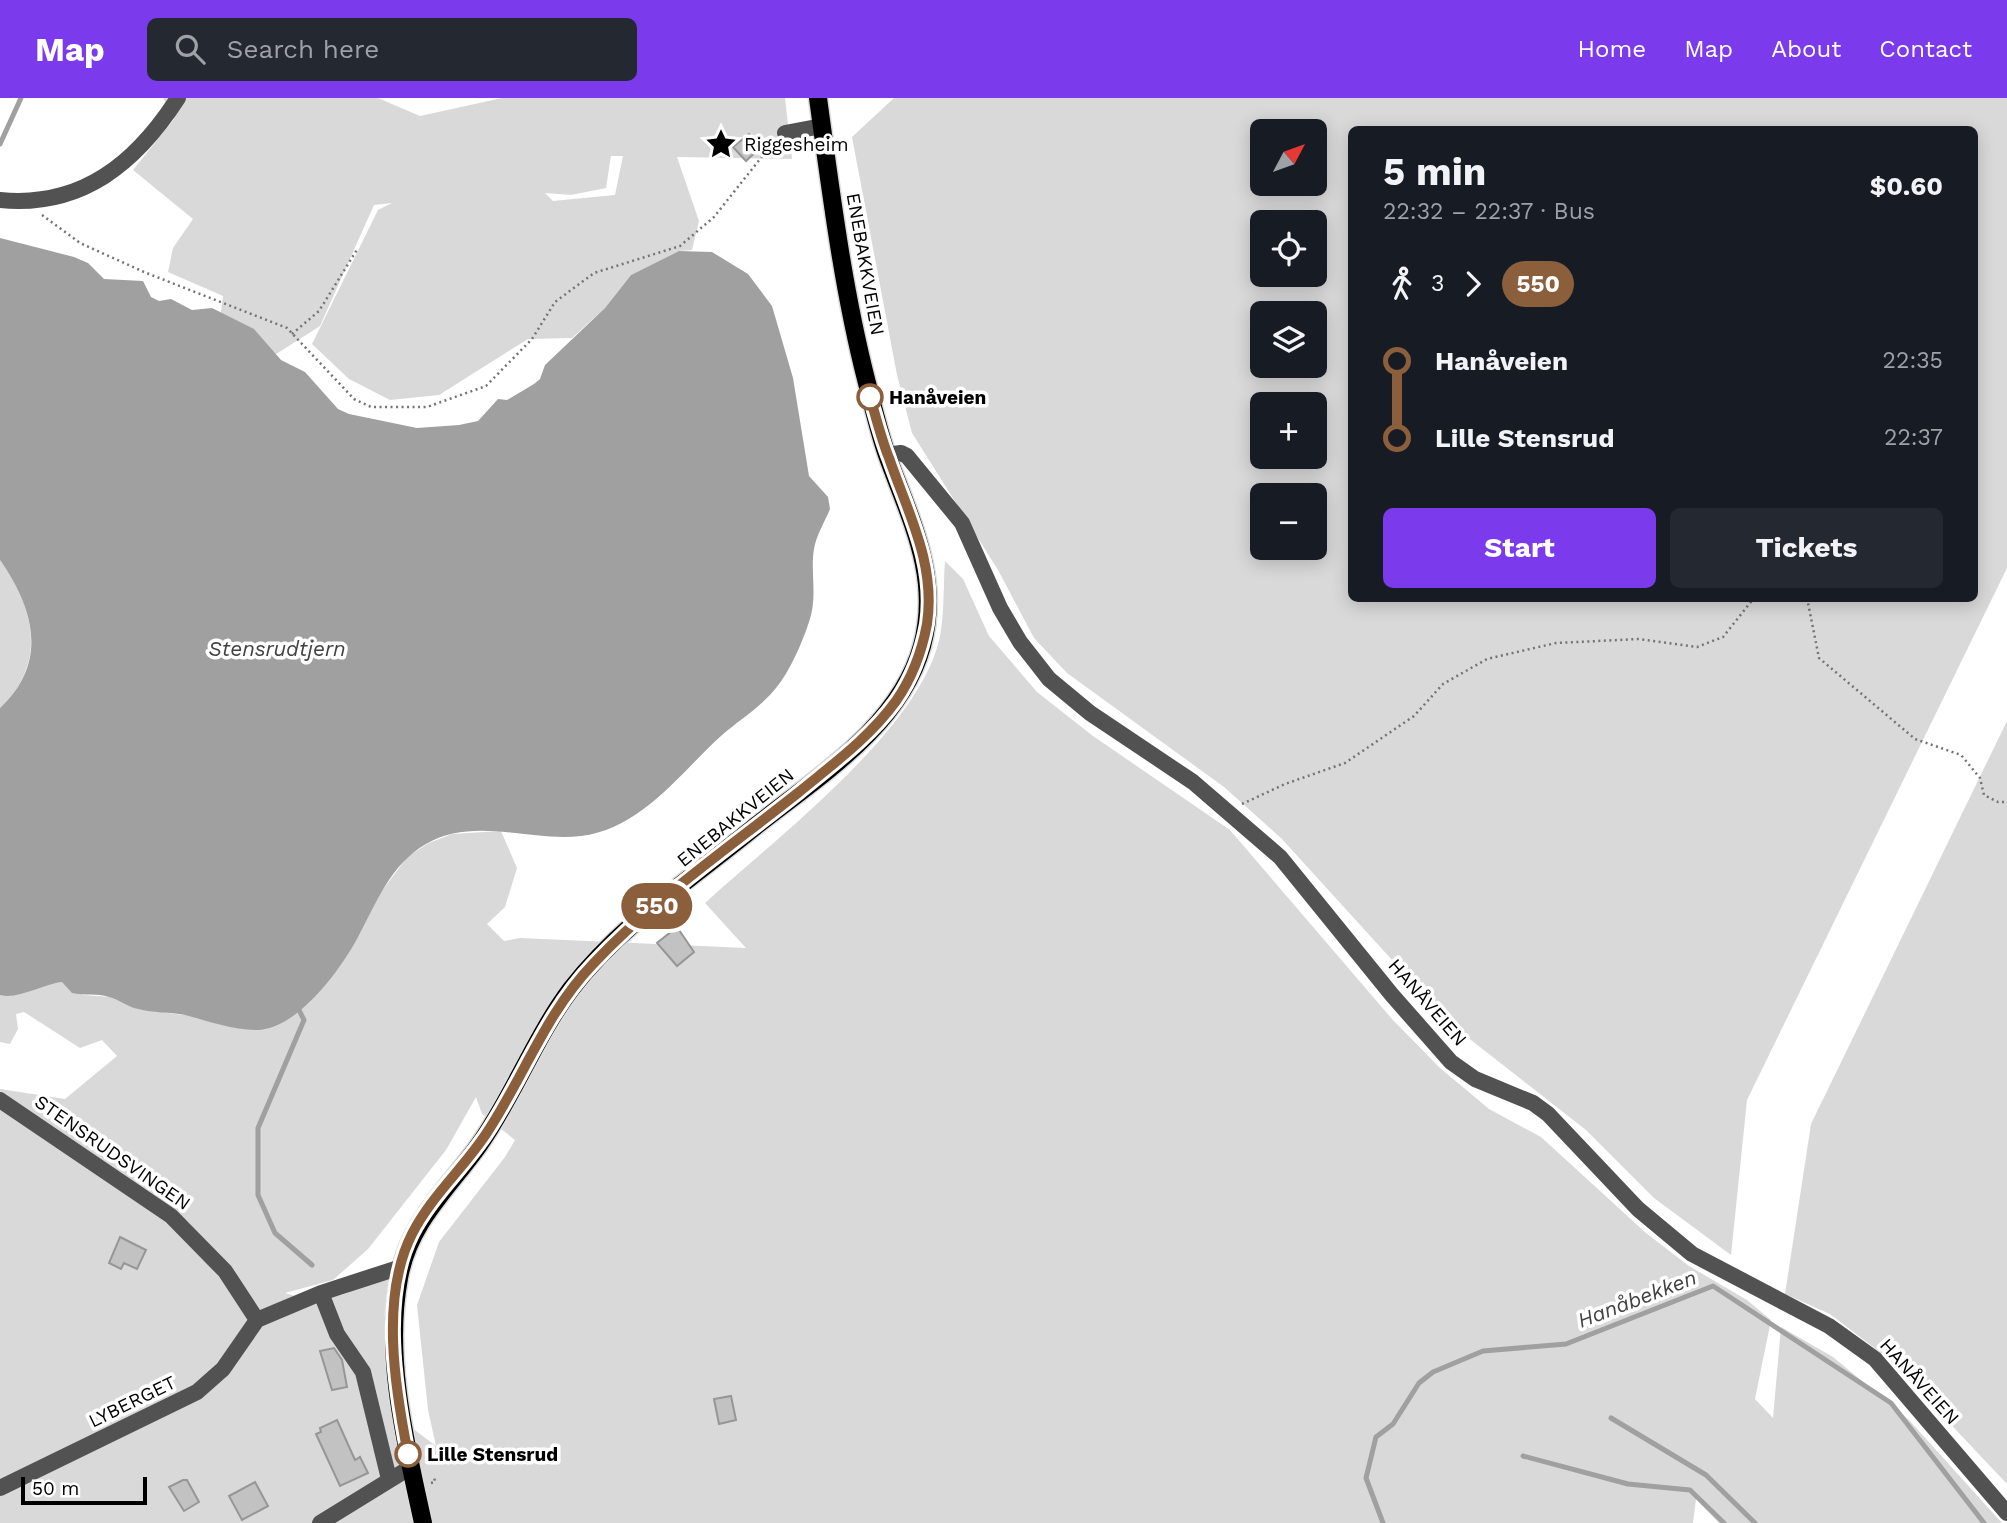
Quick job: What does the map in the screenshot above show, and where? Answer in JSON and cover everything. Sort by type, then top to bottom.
[{"type":"main road","name":"ENEBAKKVEIEN","points":[[424,1523],[399,1398],[395,1344],[395,1305],[401,1267],[419,1223],[489,1129],[547,1025],[583,974],[642,919],[851,749],[899,697],[922,646],[927,624],[928,587],[918,532],[887,455],[859,351],[818,98]]},
{"type":"street","points":[[0,200],[31,202],[81,188],[111,174],[149,141],[178,98]]},
{"type":"street","points":[[785,133],[822,126]]},
{"type":"street","name":"HANÅVEIEN","points":[[887,455],[901,453],[907,456],[962,523],[1000,608],[1020,642],[1049,679],[1090,713],[1194,782],[1230,810],[1280,857],[1392,995],[1451,1062],[1475,1079],[1533,1104],[1548,1114],[1638,1209],[1692,1254],[1829,1326],[1875,1359],[2007,1513]]},
{"type":"street","name":"STENSRUDSVINGEN","points":[[0,1100],[171,1216],[225,1271],[257,1320]]},
{"type":"street","points":[[257,1320],[321,1293],[401,1267]]},
{"type":"street","points":[[321,1293],[338,1334],[363,1372],[389,1479]]},
{"type":"street","name":"LYBERGET","points":[[0,1488],[197,1392],[223,1369],[257,1320]]},
{"type":"street","points":[[320,1523],[411,1467]]},
{"type":"path","points":[[31,202],[44,216],[80,243],[144,272],[287,328],[347,393],[371,407],[427,407],[486,386],[532,339],[555,302],[594,273],[680,246],[714,217],[765,150],[785,133]]},
{"type":"path","points":[[292,334],[319,311],[358,248]]},
{"type":"path","points":[[1230,810],[1285,784],[1345,763],[1413,716],[1443,684],[1488,659],[1556,643],[1639,639],[1697,647],[1723,637],[1751,602]]},
{"type":"path","points":[[1808,602],[1819,659],[1915,739],[1961,755],[1980,778],[1984,795],[1997,802],[2007,802]]},
{"type":"path","points":[[431,1483],[435,1482],[434,1476]]},
{"type":"shaded area","points":[[163,98],[378,98],[420,116],[502,98],[785,98],[792,159],[677,157],[699,221],[692,250],[679,251],[631,275],[605,308],[572,338],[528,339],[439,395],[390,400],[349,379],[312,344],[378,210],[392,203],[374,205],[320,326],[270,358],[220,319],[223,296],[168,272],[173,248],[193,219],[133,170],[174,119]],"holes":[[[611,156],[623,156],[615,195],[553,201],[545,193],[571,195],[606,188]]]},
{"type":"shaded area","points":[[894,98],[2007,98],[2007,568],[1747,1100],[1731,1255],[1654,1198],[1586,1130],[1471,1040],[1413,983],[1281,838],[1224,787],[1067,673],[1034,638],[998,570],[912,433],[897,375],[852,137]]},
{"type":"shaded area","points":[[0,560],[21,597],[31,635],[25,672],[0,708]]},
{"type":"shaded area","points":[[945,561],[963,579],[989,636],[1037,692],[1093,736],[1230,830],[1392,1019],[1440,1068],[1489,1109],[1541,1137],[1646,1233],[1689,1266],[1747,1300],[1771,1320],[1755,1399],[1773,1418],[1781,1327],[1833,1357],[1909,1420],[2002,1523],[1719,1523],[1696,1499],[1693,1523],[0,1523],[0,1089],[65,1099],[117,1056],[102,1040],[80,1048],[24,1012],[16,1014],[18,1029],[10,1044],[0,1042],[0,995],[6,996],[44,984],[62,982],[83,995],[112,997],[138,1009],[183,1015],[289,1018],[310,1002],[335,972],[357,938],[378,896],[408,856],[429,843],[452,834],[501,831],[517,868],[505,907],[487,924],[504,941],[520,938],[746,948],[705,903],[836,786],[897,719],[920,685],[939,642]],"holes":[[[476,1097],[482,1114],[515,1140],[505,1157],[439,1242],[417,1305],[428,1410],[436,1446],[408,1425],[384,1315],[396,1258],[372,1280],[345,1294],[316,1299],[285,1293],[333,1280],[368,1249],[446,1150]]]},
{"type":"shaded area","points":[[2007,721],[2007,1484],[1890,1360],[1830,1314],[1785,1294],[1811,1124]]},
{"type":"water","name":"Stensrudtjern","points":[[0,238],[74,257],[88,263],[104,279],[143,281],[151,297],[159,301],[171,299],[192,310],[212,308],[254,329],[281,360],[305,372],[338,409],[349,414],[417,428],[478,421],[498,399],[507,400],[540,379],[545,365],[605,308],[631,275],[679,251],[712,252],[748,274],[772,306],[793,378],[809,476],[828,497],[830,509],[814,549],[812,613],[791,665],[763,702],[721,736],[658,797],[622,823],[581,836],[463,832],[426,844],[403,862],[394,873],[341,965],[329,980],[302,1009],[288,1020],[272,1027],[257,1030],[238,1028],[185,1015],[134,1008],[104,996],[72,993],[62,982],[22,994],[0,995],[0,708],[25,672],[31,635],[21,597],[0,560]]},
{"type":"building","points":[[749,134],[761,147],[746,161],[733,147]]},
{"type":"building","points":[[677,927],[694,952],[677,966],[657,943]]},
{"type":"building","points":[[120,1237],[146,1250],[137,1269],[124,1263],[121,1269],[109,1263]]},
{"type":"building","points":[[334,1348],[342,1360],[347,1387],[332,1390],[320,1351]]},
{"type":"building","points":[[731,1396],[736,1420],[719,1424],[714,1399]]},
{"type":"building","points":[[337,1420],[355,1460],[360,1457],[368,1473],[340,1486],[316,1434],[321,1432],[320,1428]]},
{"type":"building","points":[[187,1480],[199,1502],[184,1511],[169,1487]]},
{"type":"building","points":[[255,1482],[268,1506],[242,1520],[229,1496]]},
{"type":"waterway","points":[[0,144],[21,98]]},
{"type":"waterway","points":[[299,1010],[304,1020],[258,1128],[258,1195],[275,1233],[312,1265]]},
{"type":"waterway","name":"Hanåbekken","points":[[1383,1523],[1366,1478],[1376,1437],[1393,1424],[1419,1383],[1433,1372],[1483,1351],[1566,1344],[1713,1286],[1891,1403],[1984,1523]]},
{"type":"waterway","points":[[1611,1418],[1706,1475],[1755,1523]]},
{"type":"waterway","points":[[1523,1456],[1628,1484],[1690,1490],[1724,1523]]},
{"type":"bus line","name":"550","points":[[408,1454],[399,1398],[395,1305],[403,1259],[411,1235],[477,1148],[500,1112],[542,1034],[583,974],[642,919],[851,749],[879,722],[899,697],[916,663],[927,624],[929,605],[923,549],[887,455],[870,397]]},
{"type":"place","name":"Riggesheim","points":[[721,144]]},
{"type":"place","name":"Hanåveien","points":[[870,397]]},
{"type":"place","name":"Lille Stensrud","points":[[408,1454]]}]
